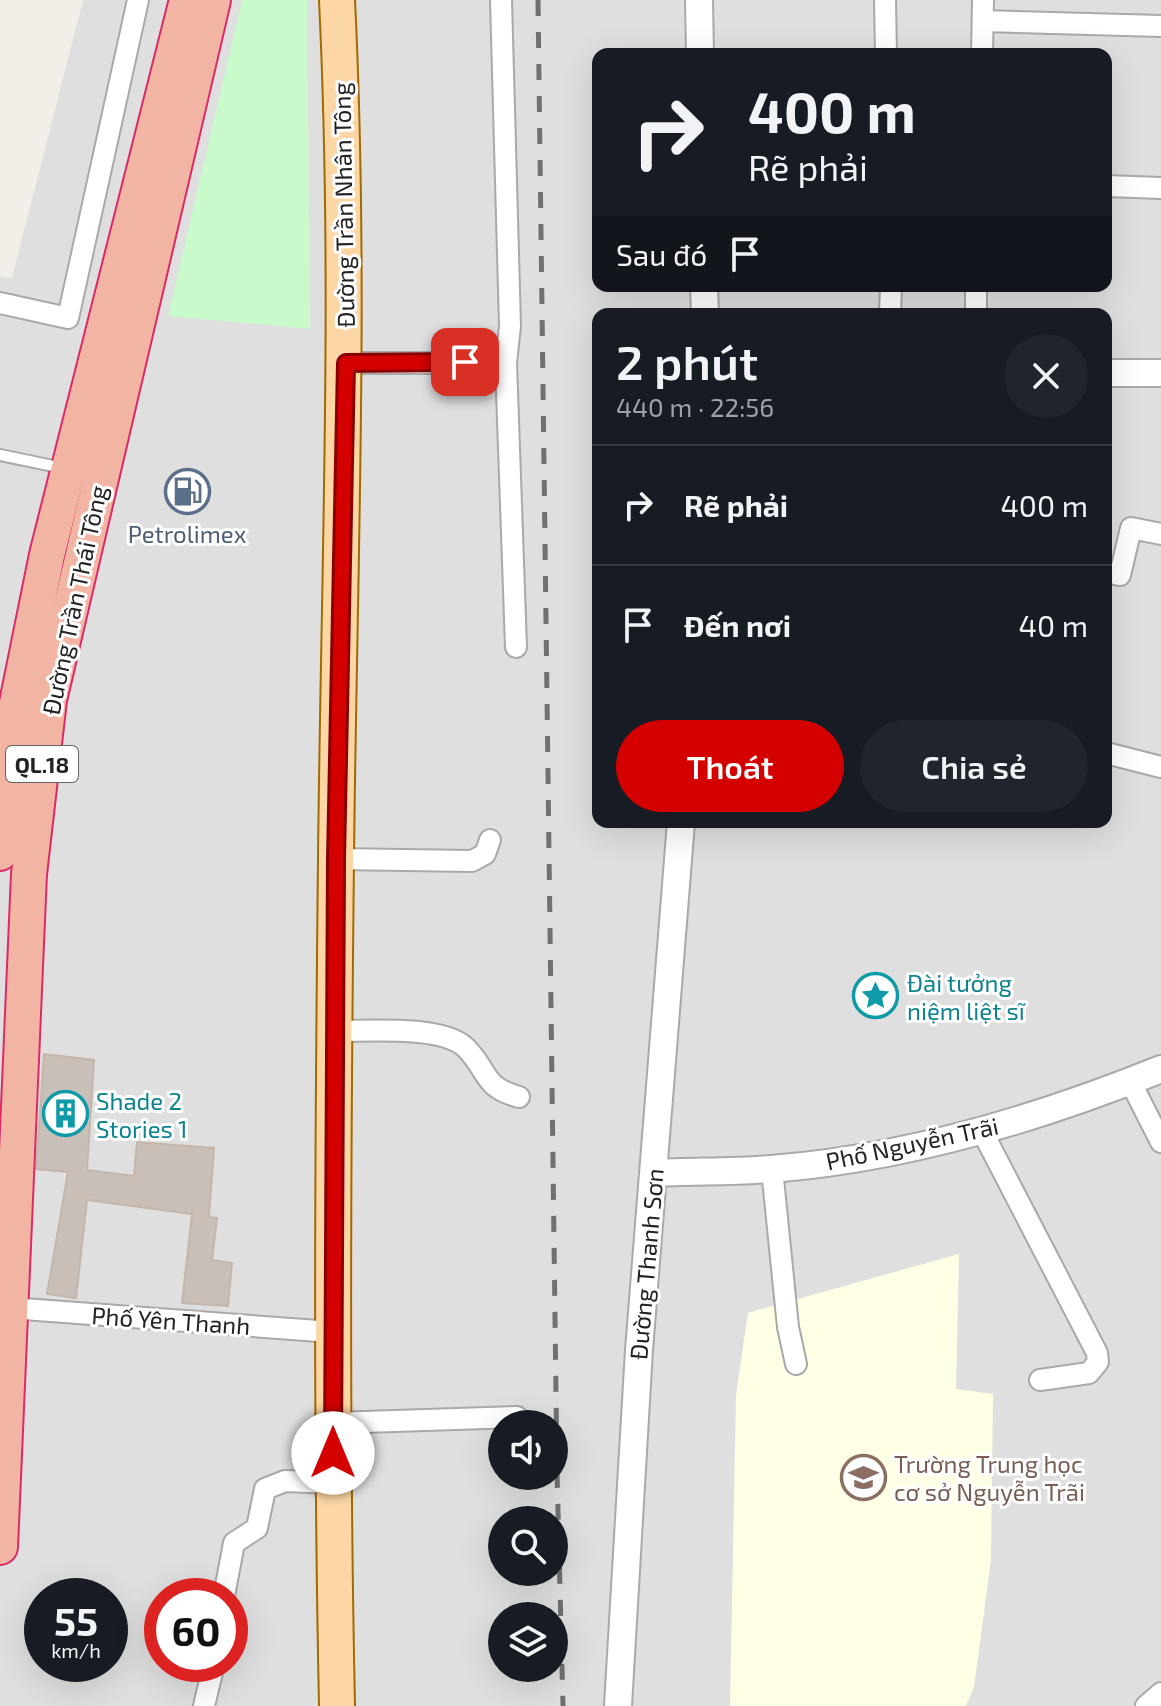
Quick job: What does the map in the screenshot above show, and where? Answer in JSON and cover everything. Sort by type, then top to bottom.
[{"type":"highway","name":"Đường Trần Thái Tông","points":[[0,853],[2,814],[17,703],[69,469],[187,0]]},
{"type":"highway","name":"Đường Trần Thái Tông","points":[[0,1547],[10,1308],[10,1039],[49,700],[213,0]]},
{"type":"main road","name":"Đường Trần Nhân Tông","points":[[337,0],[344,143],[346,363],[336,859],[337,1031],[332,1332],[337,1706]]},
{"type":"street","points":[[0,303],[68,318],[138,0]]},
{"type":"street","points":[[501,0],[510,326],[506,363],[516,647]]},
{"type":"street","points":[[699,0],[700,48]]},
{"type":"street","points":[[885,0],[886,48]]},
{"type":"street","points":[[982,48],[983,10],[1161,26]]},
{"type":"street","points":[[1112,186],[1161,188]]},
{"type":"street","points":[[346,363],[506,363]]},
{"type":"street","points":[[1112,373],[1161,373]]},
{"type":"street","points":[[1112,573],[1120,575],[1131,528],[1161,534]]},
{"type":"street","points":[[1112,755],[1161,767]]},
{"type":"street","name":"Đường Thanh Sơn","points":[[618,1706],[639,1350],[681,828]]},
{"type":"street","points":[[336,859],[472,861],[485,854],[490,840]]},
{"type":"street","points":[[337,1031],[450,1037],[465,1047],[491,1086],[519,1097]]},
{"type":"street","name":"Phố Nguyễn Trãi","points":[[654,1173],[772,1169],[878,1155],[982,1131],[1161,1069]]},
{"type":"street","points":[[1130,1081],[1161,1142]]},
{"type":"street","points":[[982,1131],[1097,1353],[1098,1362],[1089,1373],[1040,1380]]},
{"type":"street","points":[[772,1169],[788,1327],[796,1364]]},
{"type":"street","name":"Phố Yên Thanh","points":[[10,1308],[332,1332]]},
{"type":"street","points":[[333,1423],[488,1418]]},
{"type":"street","points":[[227,1578],[234,1543],[257,1528],[265,1489],[285,1481],[332,1483]]},
{"type":"street","points":[[204,1706],[210,1682]]},
{"type":"street","points":[[1146,1706],[1161,1693]]},
{"type":"lane","points":[[0,455],[69,469]]},
{"type":"shaded area","points":[[83,0],[1161,0],[1161,1706],[0,1706],[0,277],[12,278]]},
{"type":"shaded area","name":"Trường Trung học cơ sở Nguyễn Trãi","points":[[959,1254],[956,1389],[993,1394],[991,1560],[974,1687],[966,1706],[730,1706],[736,1395],[748,1313]]},
{"type":"green space","points":[[242,0],[307,0],[310,329],[168,316]]},
{"type":"building","points":[[44,1054],[94,1060],[87,1170],[134,1176],[137,1142],[214,1148],[209,1217],[217,1218],[212,1260],[232,1263],[228,1306],[182,1303],[192,1214],[87,1200],[76,1298],[47,1294],[68,1172],[36,1169]]},
{"type":"railway","points":[[538,0],[557,1472],[563,1706]]},
{"type":"place","name":"Petrolimex","points":[[187,491]]},
{"type":"place","name":"Đài tưởng niệm liệt sĩ","points":[[876,996]]},
{"type":"place","name":"Shade 2 Stories 1","points":[[65,1114]]},
{"type":"place","name":"Trường Trung học cơ sở Nguyễn Trãi","points":[[863,1477]]},
{"type":"route","points":[[333,1453],[336,859],[346,363],[465,362]]}]
